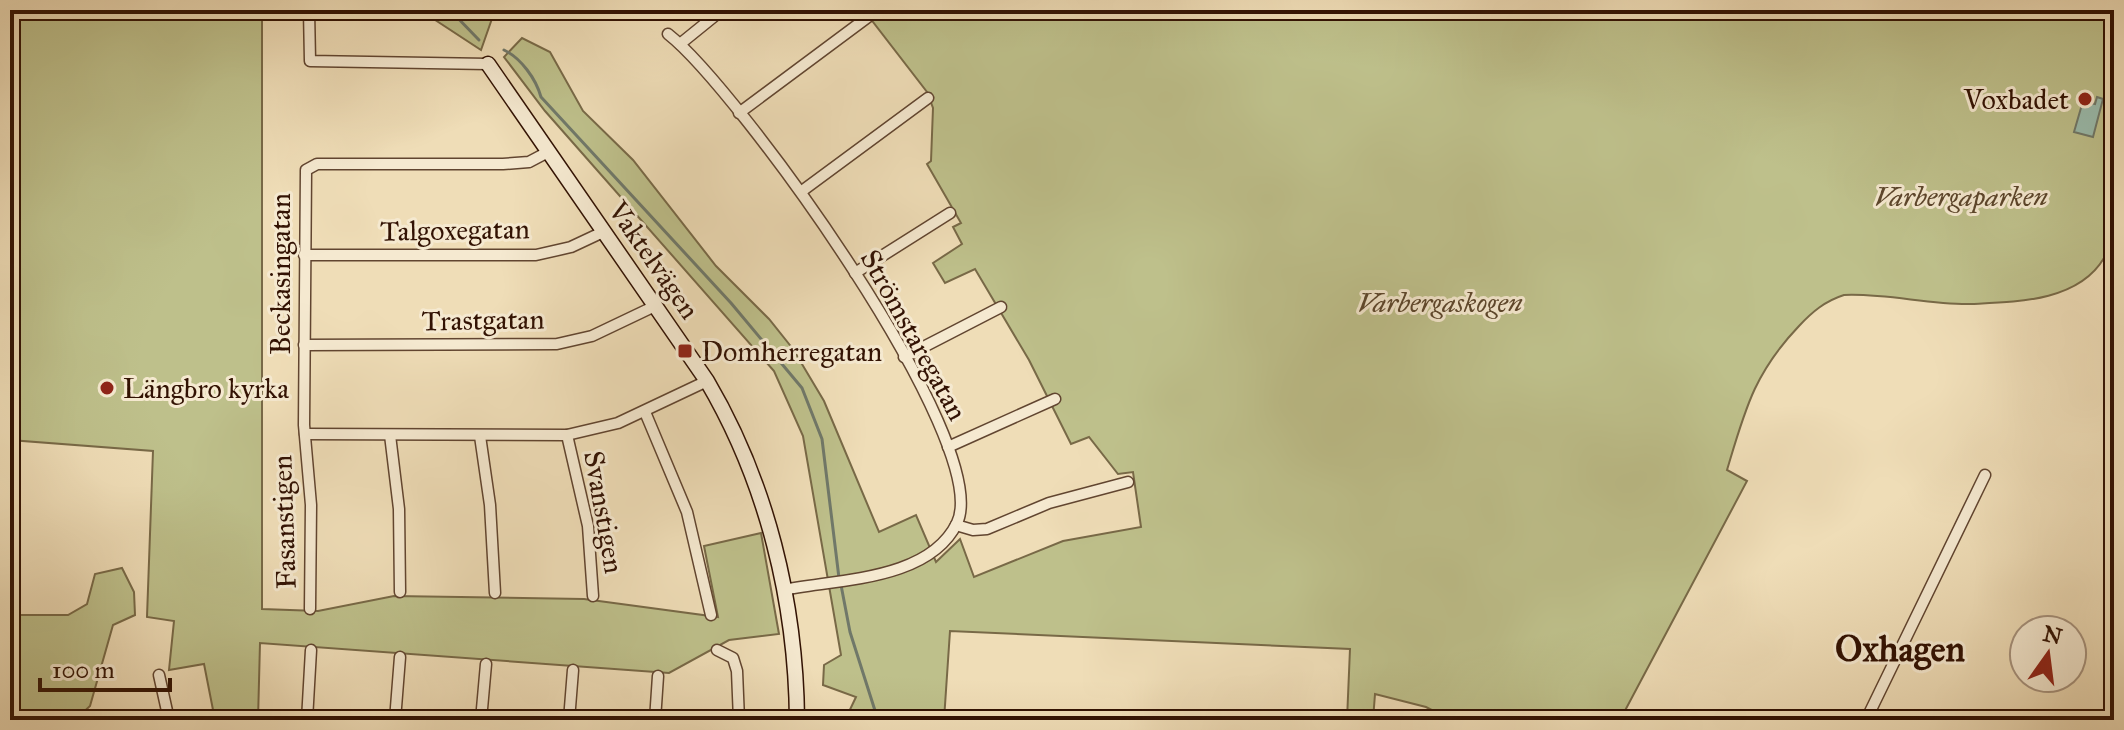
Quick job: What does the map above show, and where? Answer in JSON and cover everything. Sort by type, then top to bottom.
[{"type":"street","name":"Vaktelvägen","points":[[309,10],[310,61],[488,64],[707,381],[735,430],[753,472],[783,590],[797,720]]},
{"type":"street","points":[[680,44],[722,10]]},
{"type":"street","points":[[739,113],[868,17]]},
{"type":"street","name":"Strömstaregatan","points":[[668,34],[739,113],[802,191],[855,273],[904,357],[948,447],[962,494],[956,525]]},
{"type":"street","points":[[802,191],[928,98]]},
{"type":"street","name":"Beckasingatan","points":[[305,434],[305,175],[310,165],[503,164],[529,162],[548,152]]},
{"type":"street","points":[[855,273],[950,213]]},
{"type":"street","name":"Talgoxegatan","points":[[304,255],[536,255],[571,247],[603,232]]},
{"type":"street","name":"Trastgatan","points":[[304,345],[557,344],[592,336],[655,306]]},
{"type":"street","points":[[904,357],[1001,307]]},
{"type":"street","points":[[305,434],[567,435],[604,428],[645,412],[707,381]]},
{"type":"street","points":[[948,447],[1055,399]]},
{"type":"street","points":[[645,412],[687,512],[711,615]]},
{"type":"street","name":"Fasanstigen","points":[[305,434],[311,518],[310,609]]},
{"type":"street","points":[[390,435],[399,509],[400,592]]},
{"type":"street","name":"Svanstigen","points":[[567,435],[588,526],[593,596]]},
{"type":"street","points":[[480,436],[490,505],[495,593]]},
{"type":"street","points":[[1866,720],[1985,475]]},
{"type":"street","points":[[783,590],[849,579],[920,559],[944,542],[956,525],[973,530],[987,529],[1049,503],[1128,482]]},
{"type":"street","points":[[307,720],[311,650]]},
{"type":"street","points":[[717,650],[733,658],[737,671],[739,720]]},
{"type":"street","points":[[395,720],[400,657]]},
{"type":"street","points":[[481,720],[486,664]]},
{"type":"street","points":[[569,720],[573,670]]},
{"type":"street","points":[[159,675],[169,720]]},
{"type":"street","points":[[655,720],[658,676]]},
{"type":"green space","points":[[10,10],[262,10],[262,609],[318,611],[394,596],[584,599],[718,617],[704,546],[761,533],[779,634],[729,640],[669,673],[260,643],[258,720],[215,720],[204,664],[169,670],[174,621],[147,617],[153,451],[10,440]]},
{"type":"green space","points":[[420,10],[495,10],[481,50]]},
{"type":"green space","name":"Varbergaskogen","points":[[846,10],[2114,10],[2115,178],[2110,241],[2104,258],[2093,273],[2062,291],[2044,297],[1971,304],[1844,295],[1825,304],[1804,321],[1771,360],[1753,393],[1727,470],[1747,481],[1620,720],[1451,720],[1426,707],[1375,694],[1373,720],[1347,720],[1350,649],[950,631],[944,720],[845,720],[856,697],[823,685],[824,665],[841,655],[803,436],[774,371],[545,111],[504,57],[522,38],[550,52],[583,111],[633,160],[716,266],[769,319],[793,349],[824,401],[879,532],[916,515],[936,562],[960,539],[974,577],[1063,541],[1141,527],[1133,472],[1118,474],[1089,437],[1071,444],[1029,360],[975,269],[945,283],[933,263],[962,244],[953,227],[961,223],[927,164],[931,161],[933,108],[927,92],[866,13]]},
{"type":"green space","points":[[122,568],[134,592],[135,615],[113,625],[90,706],[75,720],[10,720],[10,615],[68,615],[87,604],[95,574]]},
{"type":"shaded area","points":[[2097,97],[2103,99],[2093,137],[2074,132],[2083,101],[2095,104]]},
{"type":"waterway","points":[[450,10],[479,40]]},
{"type":"waterway","points":[[504,50],[522,64],[532,76],[541,97],[731,303],[802,388],[822,439],[839,578]]},
{"type":"waterway","points":[[841,585],[850,632],[878,720]]},
{"type":"place","name":"Voxbadet","points":[[2085,99]]},
{"type":"place","name":"Domherregatan","points":[[685,351]]},
{"type":"place","name":"Längbro kyrka","points":[[107,388]]},
{"type":"district","name":"Oxhagen","points":[[1900,649]]},
{"type":"park label","name":"Varbergaparken","points":[[1961,196]]}]
